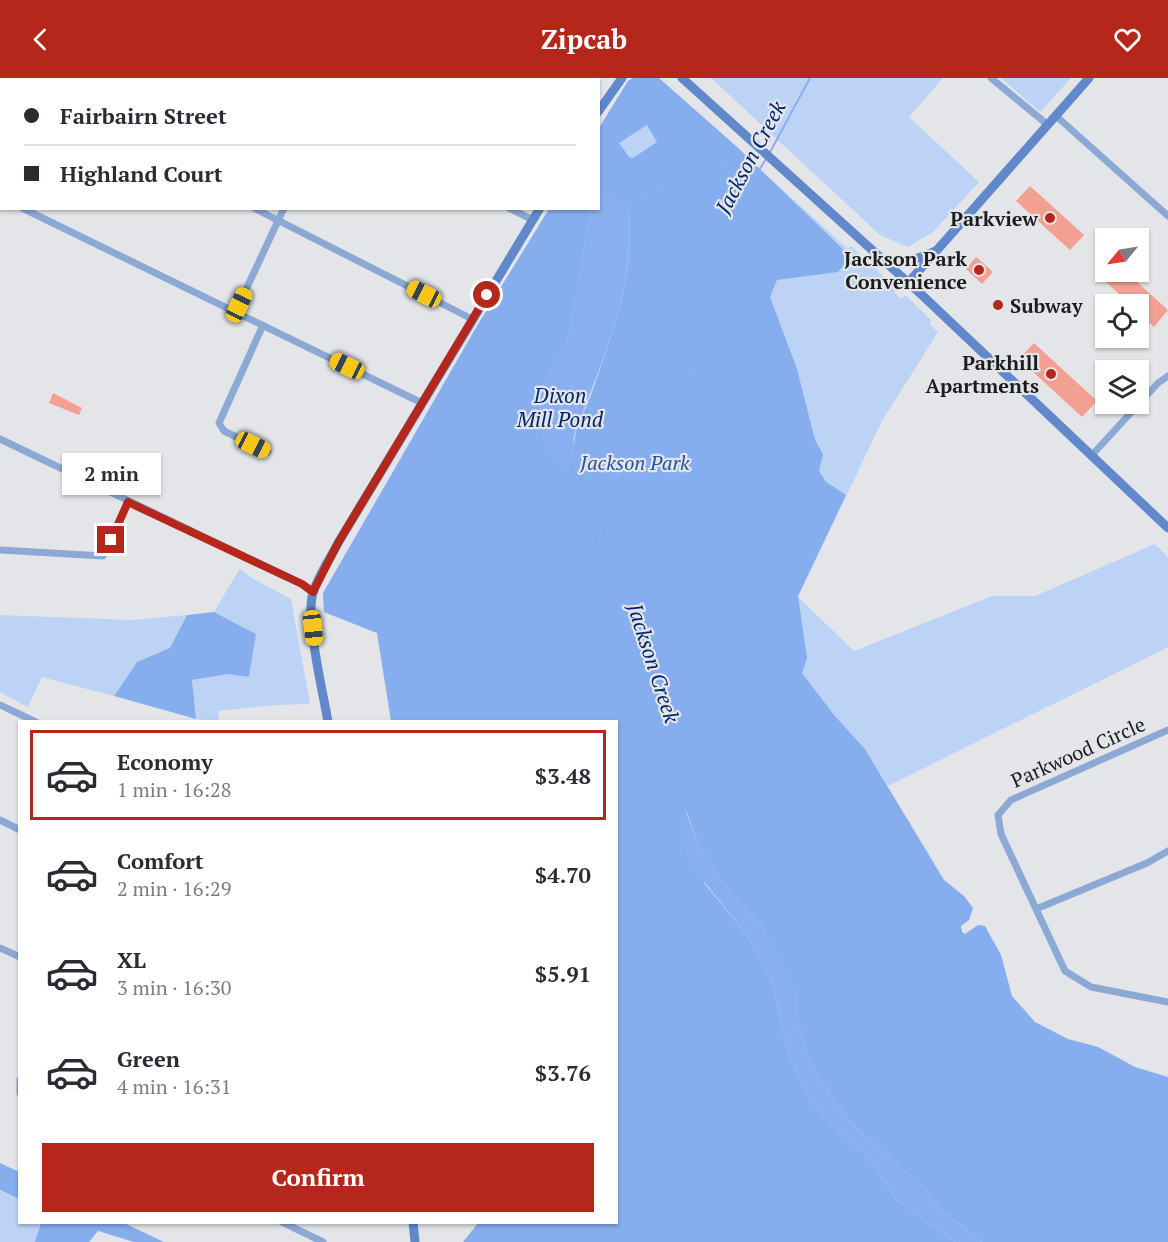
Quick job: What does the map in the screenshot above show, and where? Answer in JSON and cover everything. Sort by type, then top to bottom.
[{"type":"main road","points":[[600,109],[622,78]]},
{"type":"main road","points":[[682,78],[908,284],[1168,528]]},
{"type":"main road","points":[[908,284],[1089,78]]},
{"type":"main road","points":[[328,720],[315,647],[311,609],[313,592],[338,543],[539,210]]},
{"type":"main road","points":[[884,262],[908,262],[938,250]]},
{"type":"main road","points":[[413,1224],[415,1242]]},
{"type":"street","points":[[991,78],[1048,125]]},
{"type":"street","points":[[1056,116],[1168,216]]},
{"type":"street","points":[[26,210],[422,403]]},
{"type":"street","points":[[258,210],[472,319]]},
{"type":"street","points":[[236,311],[283,210]]},
{"type":"street","points":[[513,210],[533,220]]},
{"type":"street","points":[[263,325],[219,423],[224,431],[268,452]]},
{"type":"street","points":[[1092,455],[1158,383],[1168,376]]},
{"type":"street","points":[[0,439],[302,584],[313,592]]},
{"type":"street","points":[[0,550],[103,556],[128,502]]},
{"type":"street","points":[[0,705],[32,720]]},
{"type":"street","name":"Parkwood Circle","points":[[1168,730],[1011,800],[998,815],[1001,834],[1065,971],[1091,987],[1168,1002]]},
{"type":"street","points":[[0,820],[18,829]]},
{"type":"street","points":[[1036,909],[1168,852]]},
{"type":"street","points":[[0,948],[18,956]]},
{"type":"street","points":[[286,1224],[323,1242]]},
{"type":"green space","name":"Jackson Park","points":[[633,78],[659,78],[848,249],[851,246],[896,288],[894,292],[900,298],[906,296],[931,320],[930,325],[938,332],[882,421],[798,597],[854,651],[992,596],[1035,596],[1155,544],[1168,557],[1168,647],[888,786],[865,749],[835,716],[802,673],[377,633],[324,612],[323,593],[477,326],[548,210],[600,210],[600,126],[628,81]]},
{"type":"green space","points":[[633,78],[659,78],[736,146],[850,258],[838,272],[777,280],[770,297],[797,369],[815,440],[823,454],[819,471],[826,482],[846,495],[798,596],[807,658],[802,673],[835,716],[865,749],[944,880],[964,896],[973,908],[969,920],[961,926],[962,932],[965,934],[978,925],[985,926],[1001,955],[1012,996],[1035,1022],[1068,1039],[1098,1047],[1135,1067],[1168,1077],[1168,1242],[982,1242],[939,1208],[923,1187],[852,1124],[831,1096],[808,1058],[797,1018],[797,994],[762,926],[720,880],[698,843],[687,812],[680,835],[705,884],[746,934],[770,976],[787,1048],[804,1091],[822,1116],[868,1157],[896,1200],[955,1242],[463,1242],[477,1224],[618,1224],[618,720],[391,720],[377,633],[324,612],[323,593],[477,326],[548,210],[591,210],[567,342],[533,406],[574,455],[577,429],[593,390],[622,298],[629,252],[628,202],[600,199],[600,126],[628,81]],"holes":[[[647,125],[657,142],[633,158],[629,157],[619,143]]]},
{"type":"green space","points":[[711,78],[943,78],[909,117],[979,182],[933,232],[908,247],[880,235]]},
{"type":"green space","points":[[1001,78],[1071,78],[1040,112]]},
{"type":"green space","points":[[240,568],[250,577],[291,599],[310,704],[219,711],[218,720],[196,719],[192,680],[228,674],[249,677],[256,634],[214,612]]},
{"type":"green space","points":[[214,612],[256,634],[249,677],[228,674],[192,680],[196,719],[114,696],[137,662],[170,648],[187,615]]},
{"type":"green space","points":[[0,615],[132,620],[187,615],[170,649],[137,662],[114,696],[42,677],[28,707],[0,692]]},
{"type":"green space","points":[[0,1163],[18,1172],[18,1199],[0,1190]]},
{"type":"green space","points":[[0,1191],[18,1199],[18,1224],[41,1224],[35,1242],[0,1242]]},
{"type":"green space","points":[[41,1224],[126,1224],[164,1242],[134,1242],[98,1231],[89,1242],[35,1242]]},
{"type":"water","name":"Dixon Mill Pond","points":[[610,193],[628,202],[628,263],[616,320],[574,435],[574,455],[568,472],[547,450],[536,422],[533,406],[567,342],[591,210],[600,210],[600,197]]},
{"type":"water","points":[[686,811],[698,843],[720,880],[762,926],[786,967],[797,994],[797,1018],[808,1058],[831,1096],[852,1124],[923,1187],[939,1208],[982,1242],[955,1242],[896,1200],[868,1157],[822,1116],[804,1091],[787,1048],[770,976],[746,934],[689,863],[680,835]]},
{"type":"building","name":"Parkview","points":[[1030,186],[1084,235],[1070,250],[1016,201]]},
{"type":"building","name":"Jackson Park Convenience","points":[[976,257],[993,272],[982,284],[966,269]]},
{"type":"building","points":[[1106,282],[1137,282],[1168,310],[1154,327],[1149,322],[1149,294],[1119,294]]},
{"type":"building","name":"Parkhill Apartments","points":[[1034,343],[1095,399],[1095,403],[1082,417],[1019,359]]},
{"type":"building","points":[[53,393],[82,408],[79,415],[49,403]]},
{"type":"waterway","name":"Jackson Creek","points":[[769,154],[810,78]]},
{"type":"waterway","points":[[628,202],[679,181],[694,184],[713,177],[715,172],[722,168],[722,161],[731,154]]},
{"type":"waterway","name":"Jackson Creek","points":[[686,811],[674,763],[651,717],[652,712],[639,679],[631,629],[596,555],[606,506],[621,463],[665,418],[707,345],[714,304],[710,279],[736,207],[766,159]]},
{"type":"place","name":"Parkview","points":[[1050,218]]},
{"type":"place","name":"Jackson Park Convenience","points":[[979,270]]},
{"type":"place","name":"Subway","points":[[998,305]]},
{"type":"place","name":"Parkhill Apartments","points":[[1051,374]]},
{"type":"route","points":[[111,540],[128,502],[302,584],[313,592],[338,543],[487,295]]}]
